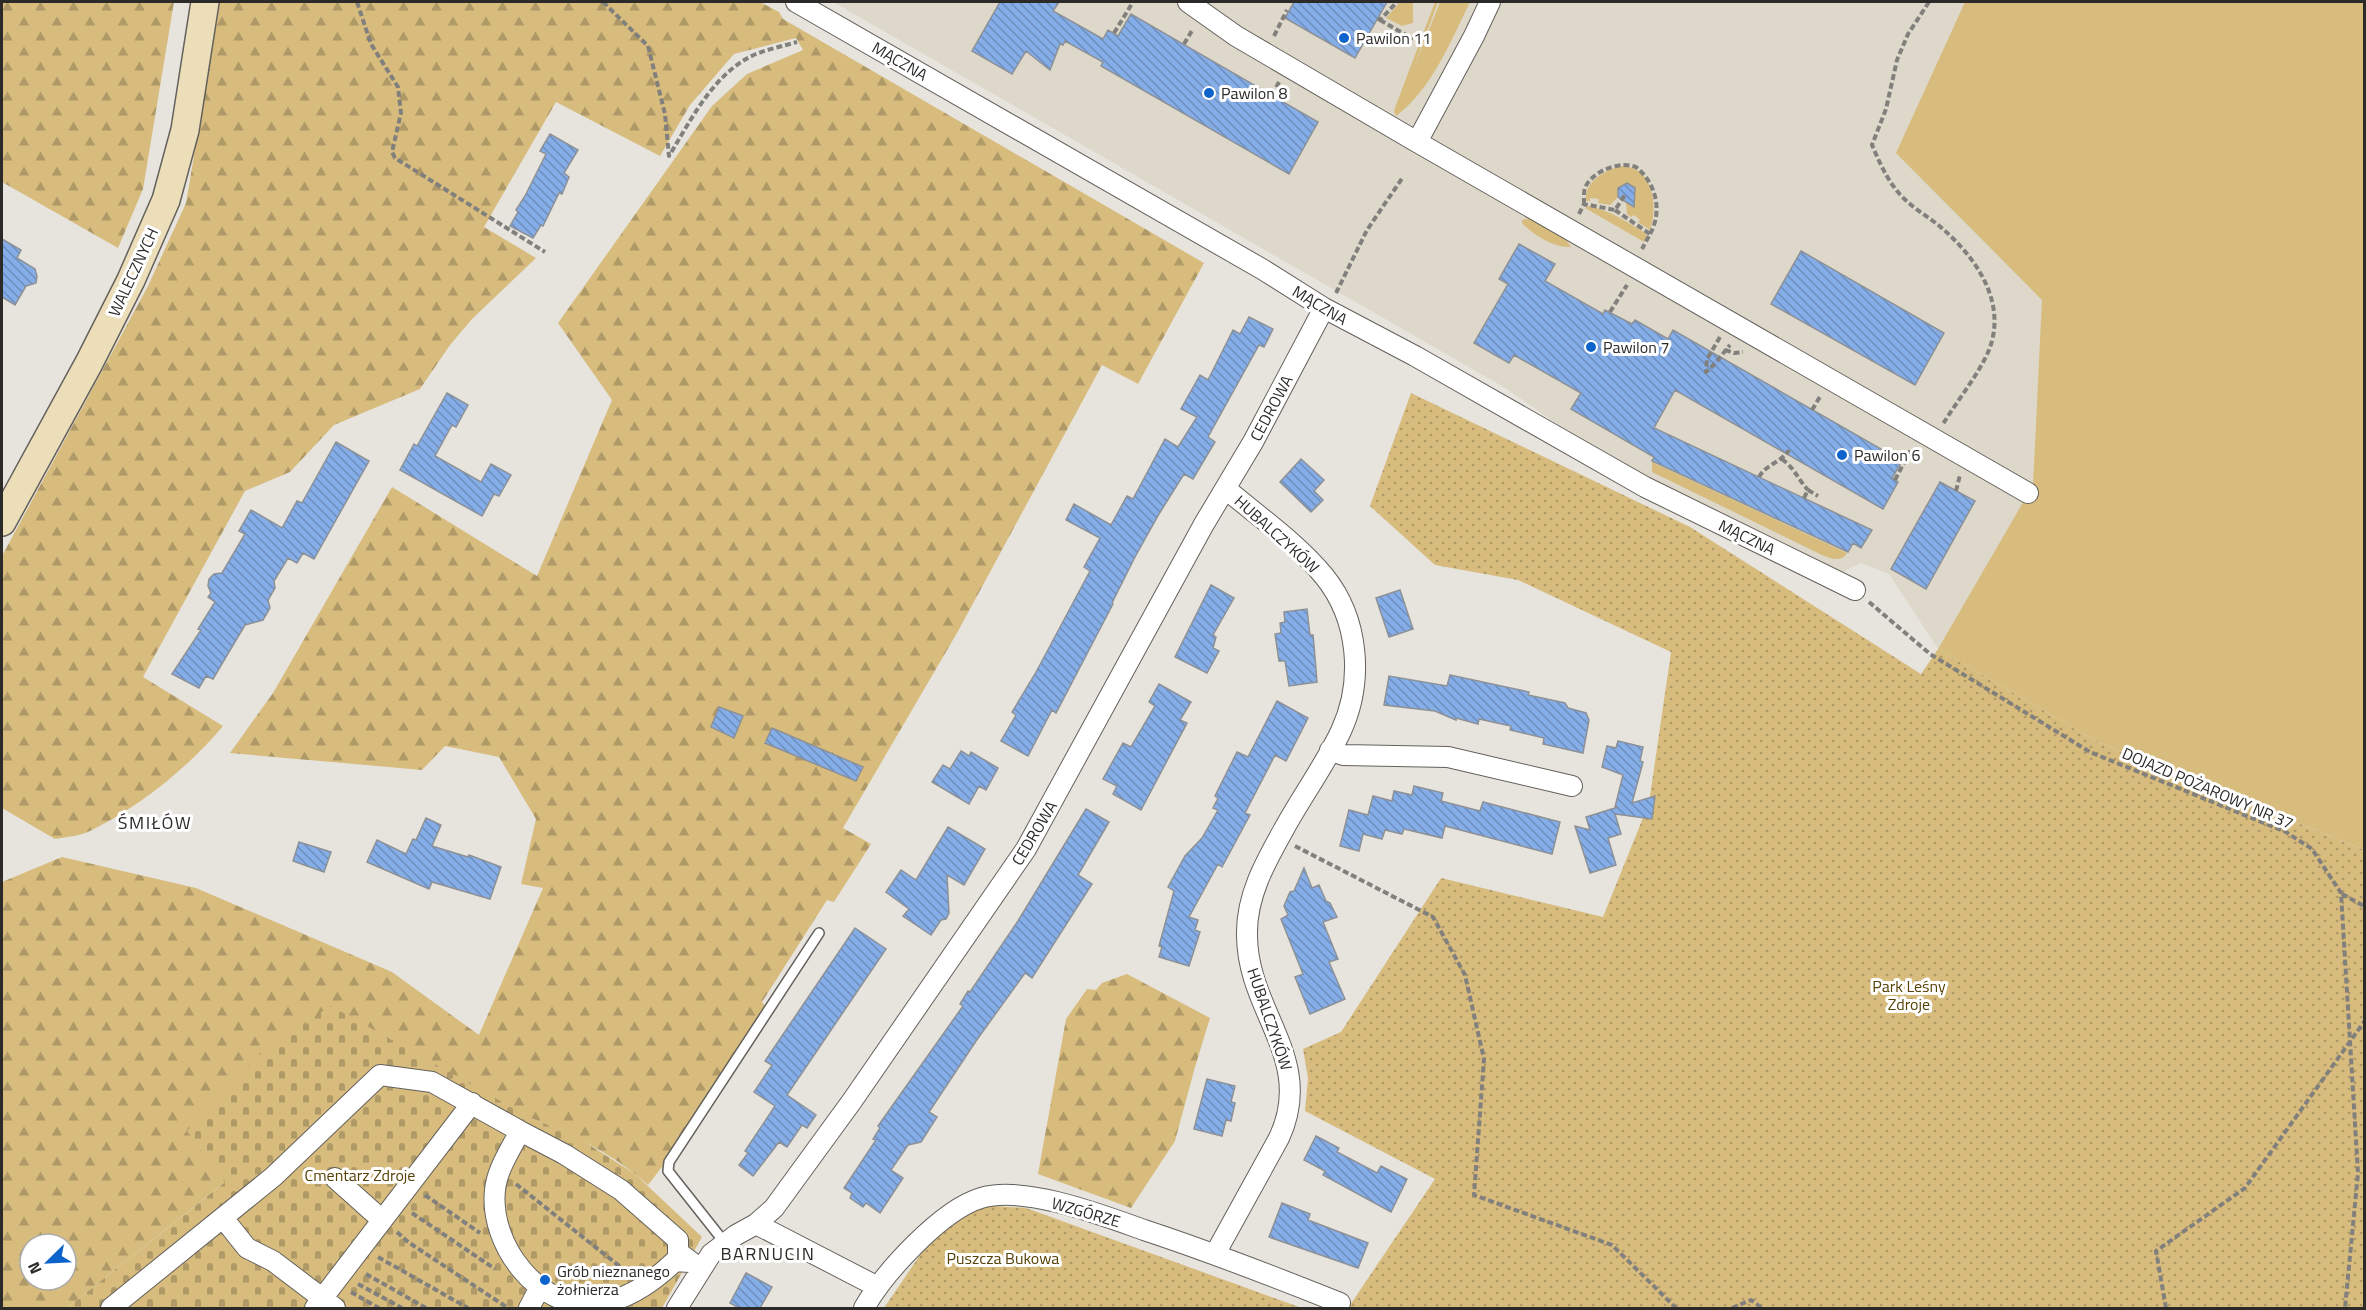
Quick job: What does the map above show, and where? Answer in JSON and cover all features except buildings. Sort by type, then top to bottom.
[{"type":"street","name":"WALECZNYCH","points":[[2,522],[89,363],[131,280],[166,200],[185,130],[205,2]]},
{"type":"street","name":"MĄCZNA","points":[[795,2],[1262,269],[1324,308],[1415,356],[1645,487],[1855,590]]},
{"type":"street","points":[[1188,2],[1236,36],[1417,142],[2028,493]]},
{"type":"street","points":[[1417,142],[1490,2]]},
{"type":"street","name":"CEDROWA","points":[[677,1308],[695,1265],[756,1224],[774,1208],[852,1101],[1026,849],[1324,308]]},
{"type":"street","name":"HUBALCZYKÓW","points":[[1215,1254],[1279,1138],[1287,1121],[1291,1101],[1291,1080],[1286,1062],[1253,979],[1246,933],[1257,882],[1279,838],[1341,730],[1355,683],[1356,657],[1350,627],[1340,600],[1324,577],[1300,552],[1226,489]]},
{"type":"street","points":[[1330,750],[1343,755],[1448,757],[1572,786]]},
{"type":"street","points":[[111,1308],[273,1177],[380,1075],[432,1082],[564,1154],[621,1190],[678,1240],[678,1252],[695,1265]]},
{"type":"street","points":[[223,1218],[247,1248],[273,1261],[324,1306],[342,1274],[472,1103]]},
{"type":"street","points":[[520,1131],[500,1172],[495,1191],[496,1214],[498,1228],[508,1252],[522,1271],[540,1287],[574,1303],[586,1305],[607,1302],[645,1286],[653,1282],[675,1261],[695,1265]]},
{"type":"street","points":[[335,1178],[382,1220]]},
{"type":"street","name":"WZGÓRZE","points":[[864,1308],[876,1286],[912,1248],[943,1221],[971,1201],[997,1195],[1063,1203],[1215,1254],[1340,1303]]},
{"type":"street","points":[[756,1224],[876,1286]]},
{"type":"street","points":[[530,1308],[540,1287]]},
{"type":"lane","points":[[725,1243],[668,1170],[669,1162],[819,933]]},
{"type":"path","points":[[357,2],[371,44],[398,87],[401,113],[392,152],[395,158],[545,252]]},
{"type":"path","points":[[603,2],[648,46],[665,114],[669,156],[704,98],[732,69],[755,54],[796,42]]},
{"type":"path","points":[[1114,33],[1133,2]]},
{"type":"path","points":[[1397,2],[1379,19],[1413,39]]},
{"type":"path","points":[[1929,2],[1908,34],[1897,60],[1886,109],[1872,145],[1883,170],[1899,193],[1944,230],[1966,252],[1992,296],[1995,316],[1993,338],[1988,352],[1942,425],[1929,436]]},
{"type":"path","points":[[1272,40],[1287,10]]},
{"type":"path","points":[[1570,230],[1584,204],[1587,184],[1595,177],[1618,165],[1636,167],[1651,184],[1657,213],[1635,267],[1610,312]]},
{"type":"path","points":[[1324,308],[1341,285],[1367,230],[1403,177]]},
{"type":"path","points":[[1616,210],[1625,195]]},
{"type":"path","points":[[1584,204],[1616,210],[1650,234]]},
{"type":"path","points":[[1720,336],[1707,359],[1706,372],[1716,365],[1732,342]]},
{"type":"path","points":[[1759,477],[1762,471],[1782,459],[1789,450]]},
{"type":"path","points":[[1782,459],[1797,472],[1800,482],[1818,496]]},
{"type":"path","points":[[1804,498],[1808,490]]},
{"type":"path","name":"DOJAZD POŻAROWY NR 37","points":[[1855,590],[1930,654],[2090,752],[2286,832],[2312,849],[2341,894],[2358,1173],[2345,1308]]},
{"type":"path","points":[[1279,838],[1433,917],[1465,975],[1484,1059],[1474,1195],[1612,1245],[1676,1308]]},
{"type":"path","points":[[2341,894],[2364,906]]},
{"type":"path","points":[[2166,1308],[2156,1251],[2245,1188],[2351,1044],[2364,1022]]},
{"type":"path","points":[[500,1172],[645,1286]]},
{"type":"path","points":[[409,1184],[508,1252]]},
{"type":"path","points":[[396,1202],[498,1271]]},
{"type":"path","points":[[382,1220],[408,1242],[508,1308]]},
{"type":"path","points":[[362,1247],[468,1308]]},
{"type":"path","points":[[342,1274],[379,1308]]},
{"type":"path","points":[[342,1274],[402,1308]]},
{"type":"path","points":[[342,1274],[426,1308]]},
{"type":"path","points":[[1732,1308],[1751,1300],[1762,1308]]},
{"type":"shaded area","points":[[833,2],[2364,2],[2076,367],[2035,435],[2037,479],[1938,649],[1889,574],[1861,563],[1840,573],[1617,466],[1507,389]]},
{"type":"green space","points":[[2,2],[174,2],[143,189],[118,248],[2,182]]},
{"type":"green space","points":[[220,2],[760,2],[779,12],[783,19],[1204,263],[1138,384],[1102,365],[957,633],[843,828],[871,844],[834,902],[827,900],[762,1002],[766,1007],[671,1155],[648,1185],[622,1164],[594,1147],[533,1119],[226,1181],[67,1308],[2,1308],[2,882],[62,857],[196,888],[392,972],[479,1035],[543,888],[521,884],[536,819],[499,757],[445,746],[422,770],[230,753],[273,693],[392,487],[537,576],[612,400],[558,323],[712,106],[747,74],[803,50],[796,38],[734,54],[690,105],[660,156],[556,102],[484,227],[536,258],[472,319],[450,345],[420,389],[334,425],[290,472],[245,491],[143,677],[223,726],[179,771],[128,810],[88,832],[55,839],[2,808],[2,556],[148,286],[186,203]]},
{"type":"green space","points":[[1400,2],[1413,2],[1413,23],[1402,26],[1386,18]]},
{"type":"green space","points":[[1435,2],[1438,2],[1413,70],[1440,2],[1470,2],[1448,48],[1430,78],[1409,105],[1396,116],[1394,111],[1396,105]]},
{"type":"green space","points":[[1965,2],[2364,2],[2364,850],[2096,741],[1938,649],[2033,485],[2042,300],[1896,153]]},
{"type":"green space","points":[[1623,166],[1633,168],[1641,174],[1651,190],[1654,211],[1650,230],[1638,222],[1640,220],[1634,215],[1631,217],[1627,214],[1626,203],[1634,199],[1626,184],[1618,188],[1617,198],[1610,205],[1598,203],[1599,199],[1590,198],[1590,201],[1586,201],[1586,194],[1597,177]]},
{"type":"green space","points":[[1589,206],[1611,214],[1645,233],[1647,236],[1644,242],[1585,208]]},
{"type":"green space","points":[[1532,218],[1564,237],[1571,247],[1551,243],[1532,232],[1522,223],[1522,220]]},
{"type":"green space","name":"Park Leśny Zdroje","points":[[1411,393],[1690,527],[1921,674],[1938,649],[2096,741],[2364,850],[2364,1308],[1348,1308],[1435,1179],[1305,1111],[1308,1078],[1303,1049],[1341,1032],[1441,878],[1603,917],[1649,803],[1671,652],[1518,580],[1435,565],[1370,506]]},
{"type":"green space","points":[[1652,462],[1847,553],[1840,559],[1824,556],[1652,472]]},
{"type":"green space","points":[[1127,974],[1210,1018],[1175,1141],[1131,1208],[1038,1174],[1066,1019],[1087,989],[1096,990],[1102,983]]},
{"type":"green space","name":"Cmentarz Zdroje","points":[[331,1006],[533,1119],[574,1135],[635,1174],[702,1237],[662,1308],[67,1308],[225,1182],[187,1131],[266,1047]]},
{"type":"green space","name":"Puszcza Bukowa","points":[[979,1205],[1026,1208],[1302,1308],[884,1308],[933,1236]]},
{"type":"place","name":"Pawilon 11","points":[[1344,38]]},
{"type":"place","name":"Pawilon 8","points":[[1209,93]]},
{"type":"place","name":"Pawilon 7","points":[[1591,347]]},
{"type":"place","name":"Pawilon 6","points":[[1842,455]]},
{"type":"place","name":"Grób nieznanego żołnierza","points":[[545,1280]]},
{"type":"district","name":"ŚMIŁÓW","points":[[155,822]]},
{"type":"district","name":"BARNUCIN","points":[[768,1253]]}]
